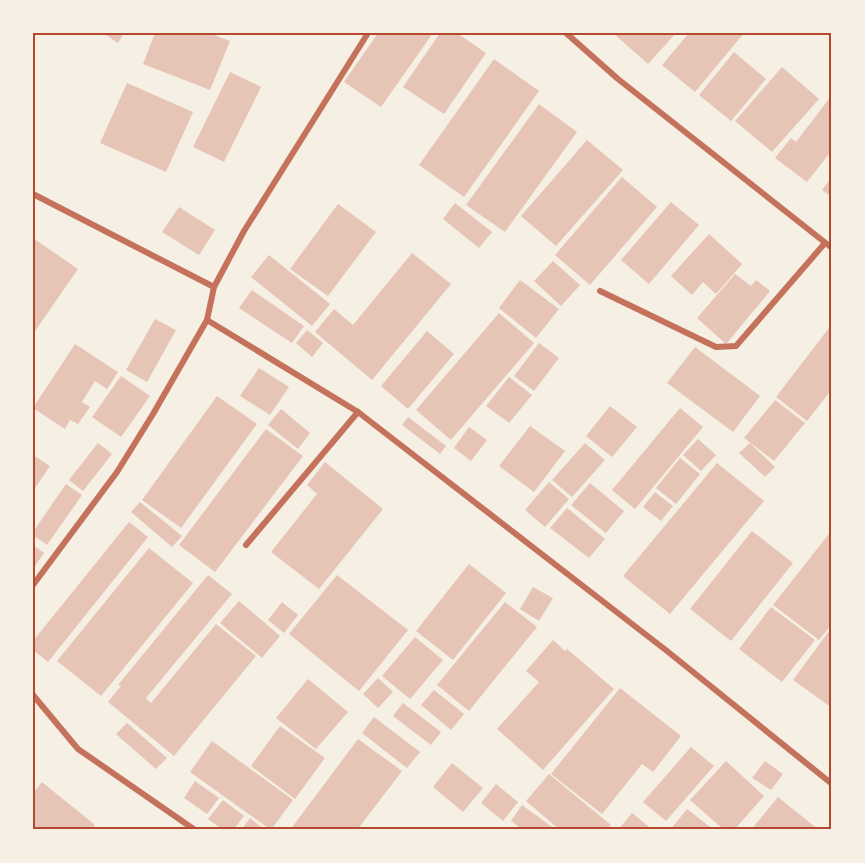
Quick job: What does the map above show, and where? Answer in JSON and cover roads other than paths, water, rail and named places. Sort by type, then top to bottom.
[{"type":"street","points":[[33,585],[117,472],[153,414],[207,320],[214,286],[244,231],[368,33]]},
{"type":"street","points":[[566,33],[618,79],[832,248]]},
{"type":"street","points":[[33,194],[214,286]]},
{"type":"street","points":[[600,291],[716,347],[736,346],[825,243]]},
{"type":"street","points":[[207,320],[358,412],[657,644],[832,784]]},
{"type":"street","points":[[246,545],[358,412]]},
{"type":"street","points":[[33,695],[78,749],[195,830]]}]
